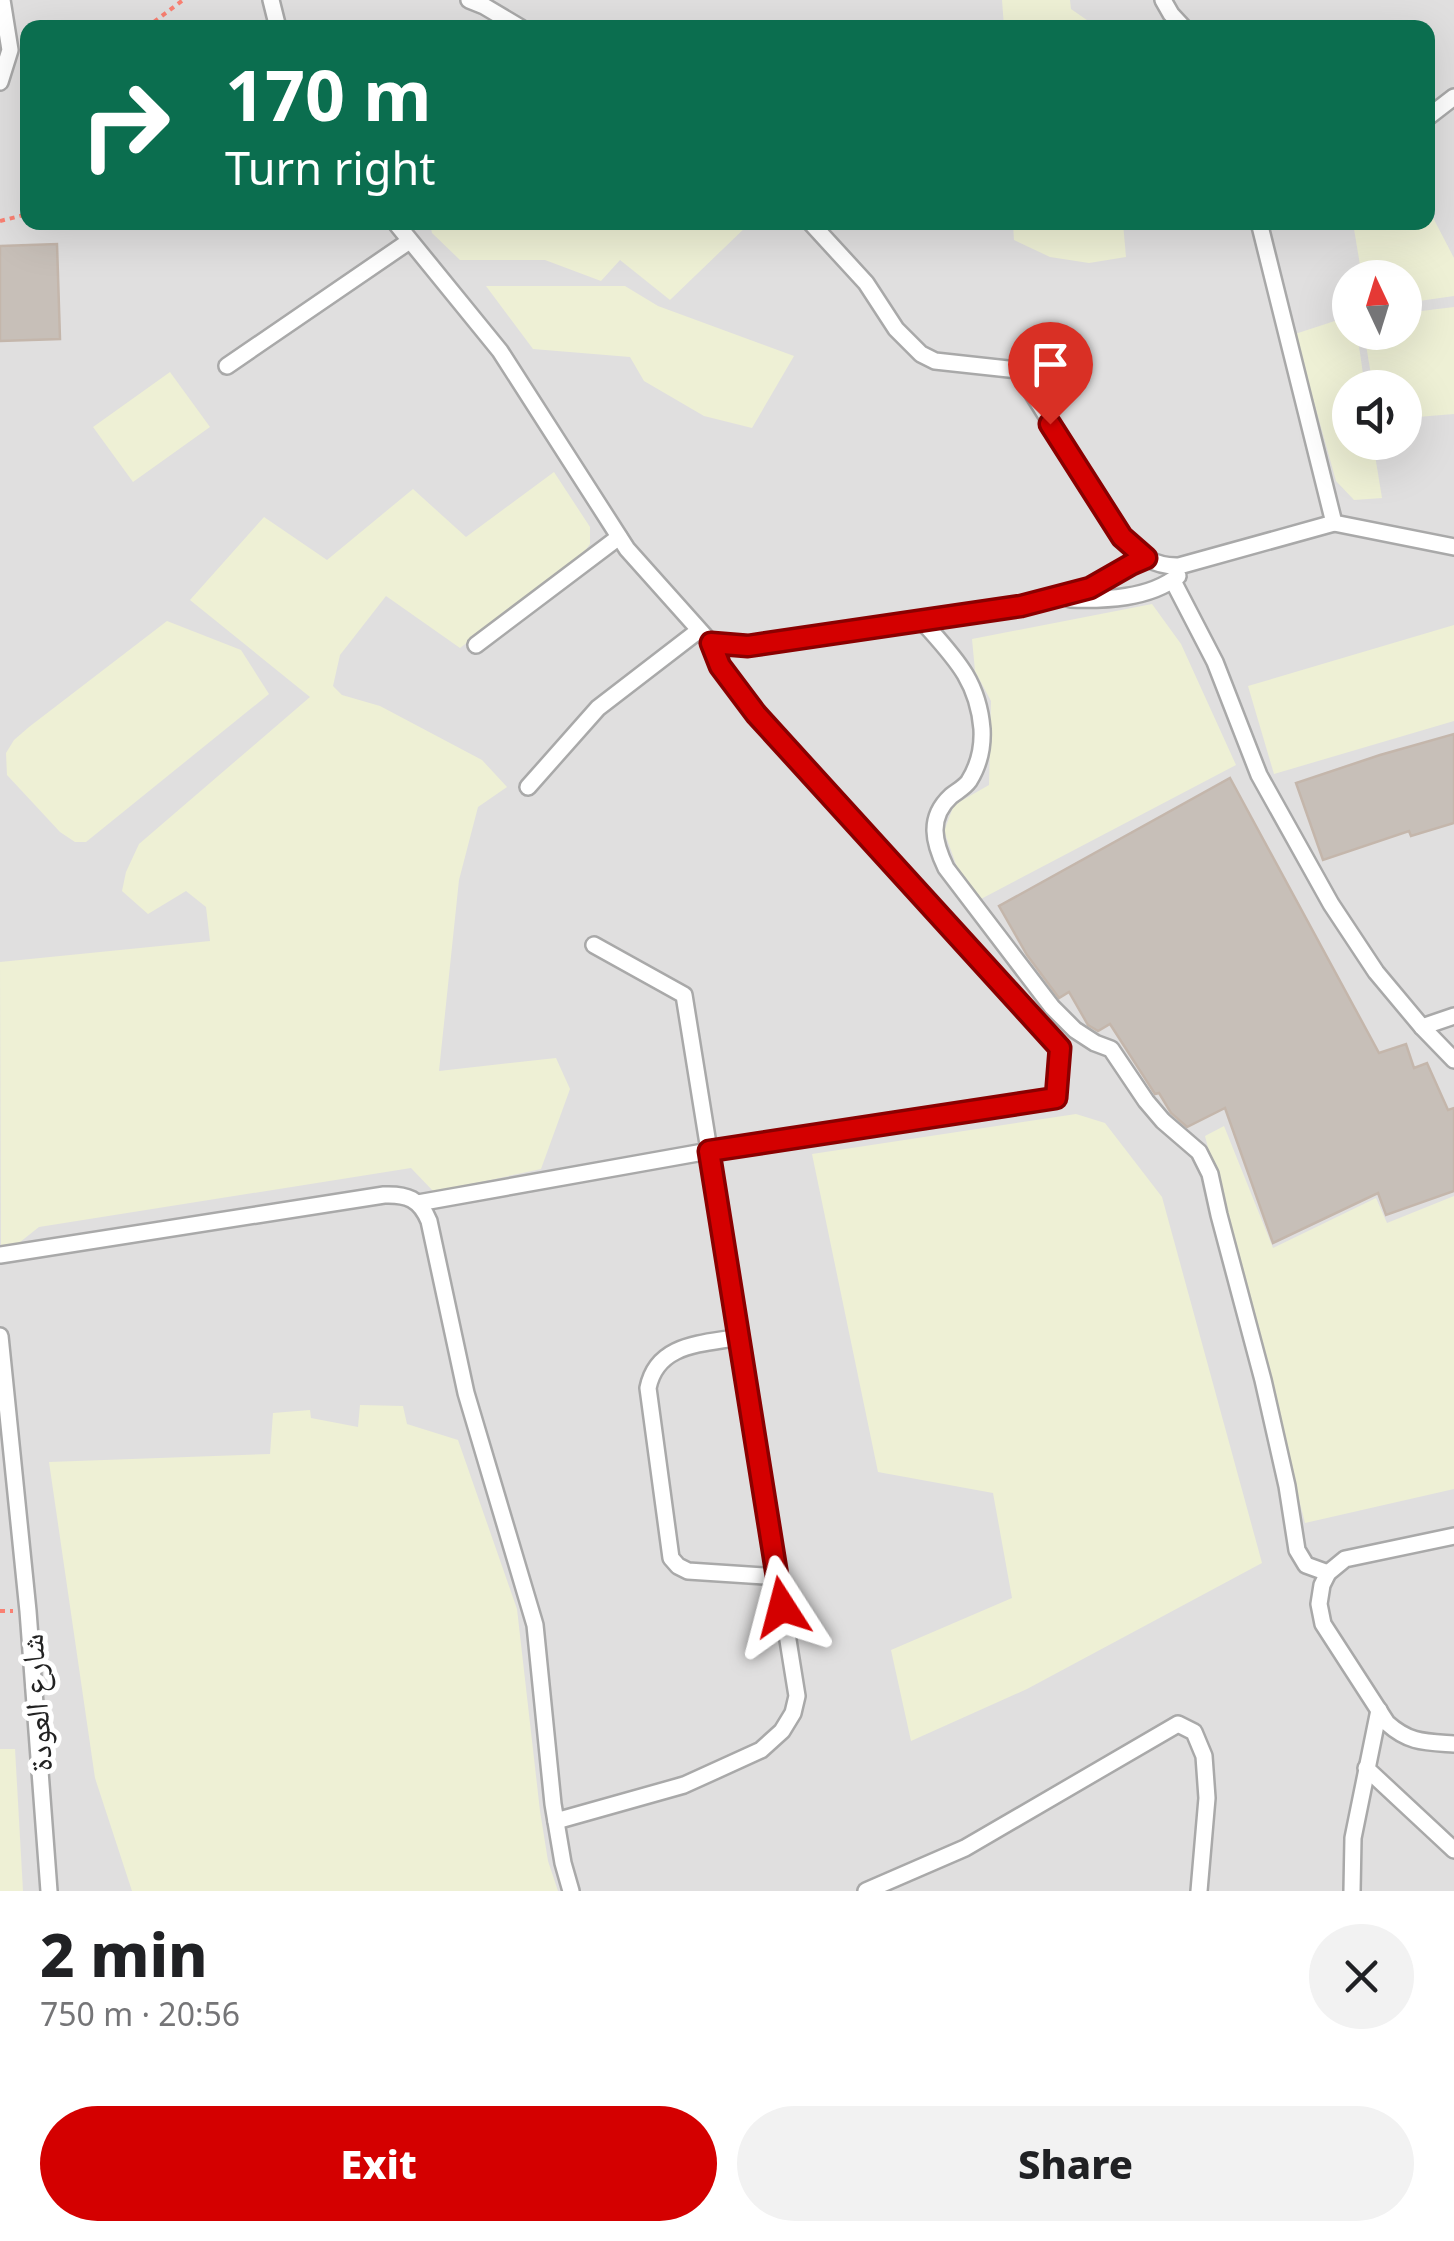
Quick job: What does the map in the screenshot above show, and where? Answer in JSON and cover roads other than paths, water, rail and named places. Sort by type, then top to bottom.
[{"type":"street","points":[[0,82],[10,50],[2,0]]},
{"type":"street","points":[[468,0],[508,20]]},
{"type":"street","points":[[400,230],[500,351],[627,549],[711,643],[720,666],[756,714],[1060,1048],[1056,1098],[709,1151],[418,1203]]},
{"type":"street","points":[[817,230],[866,284],[896,329],[921,354],[935,362],[1018,370],[1122,537],[1146,558],[1166,566],[1192,563],[1334,523],[1454,547]]},
{"type":"street","points":[[1261,230],[1334,523]]},
{"type":"street","points":[[227,366],[408,242]]},
{"type":"street","points":[[476,645],[619,536]]},
{"type":"street","points":[[711,643],[748,646],[923,622],[1056,598],[1090,588],[1146,558]]},
{"type":"street","points":[[1056,598],[1088,600],[1148,592],[1173,581],[1192,563]]},
{"type":"street","points":[[1173,581],[1215,662],[1259,775],[1331,904],[1376,972],[1454,1060]]},
{"type":"street","points":[[923,622],[963,669],[976,692],[983,740],[979,762],[966,786],[948,799],[937,815],[936,846],[946,868],[1052,1007],[1075,1030],[1111,1049],[1146,1102],[1199,1152],[1210,1174],[1262,1380],[1287,1486],[1297,1550],[1306,1565],[1328,1573]]},
{"type":"street","points":[[528,787],[598,708],[698,631]]},
{"type":"street","points":[[556,1821],[684,1785],[761,1750],[782,1731],[793,1713],[796,1696],[684,996],[594,945]]},
{"type":"street","points":[[1422,1027],[1454,1016]]},
{"type":"street","points":[[0,1255],[384,1195],[401,1194],[424,1209],[466,1393],[538,1640],[556,1821],[571,1891]]},
{"type":"street","name":"شارع العودة","points":[[0,1336],[28,1611],[49,1891]]},
{"type":"street","points":[[740,1337],[671,1352],[651,1376],[648,1388],[671,1558],[688,1571],[778,1578]]},
{"type":"street","points":[[1454,1536],[1345,1559],[1328,1573],[1319,1604],[1324,1624],[1387,1723],[1400,1735],[1418,1741],[1454,1744]]},
{"type":"street","points":[[1352,1891],[1353,1838],[1379,1710]]},
{"type":"street","points":[[866,1891],[965,1848],[1178,1724],[1194,1732],[1204,1756],[1206,1798],[1200,1891]]},
{"type":"street","points":[[1366,1768],[1454,1850]]}]
